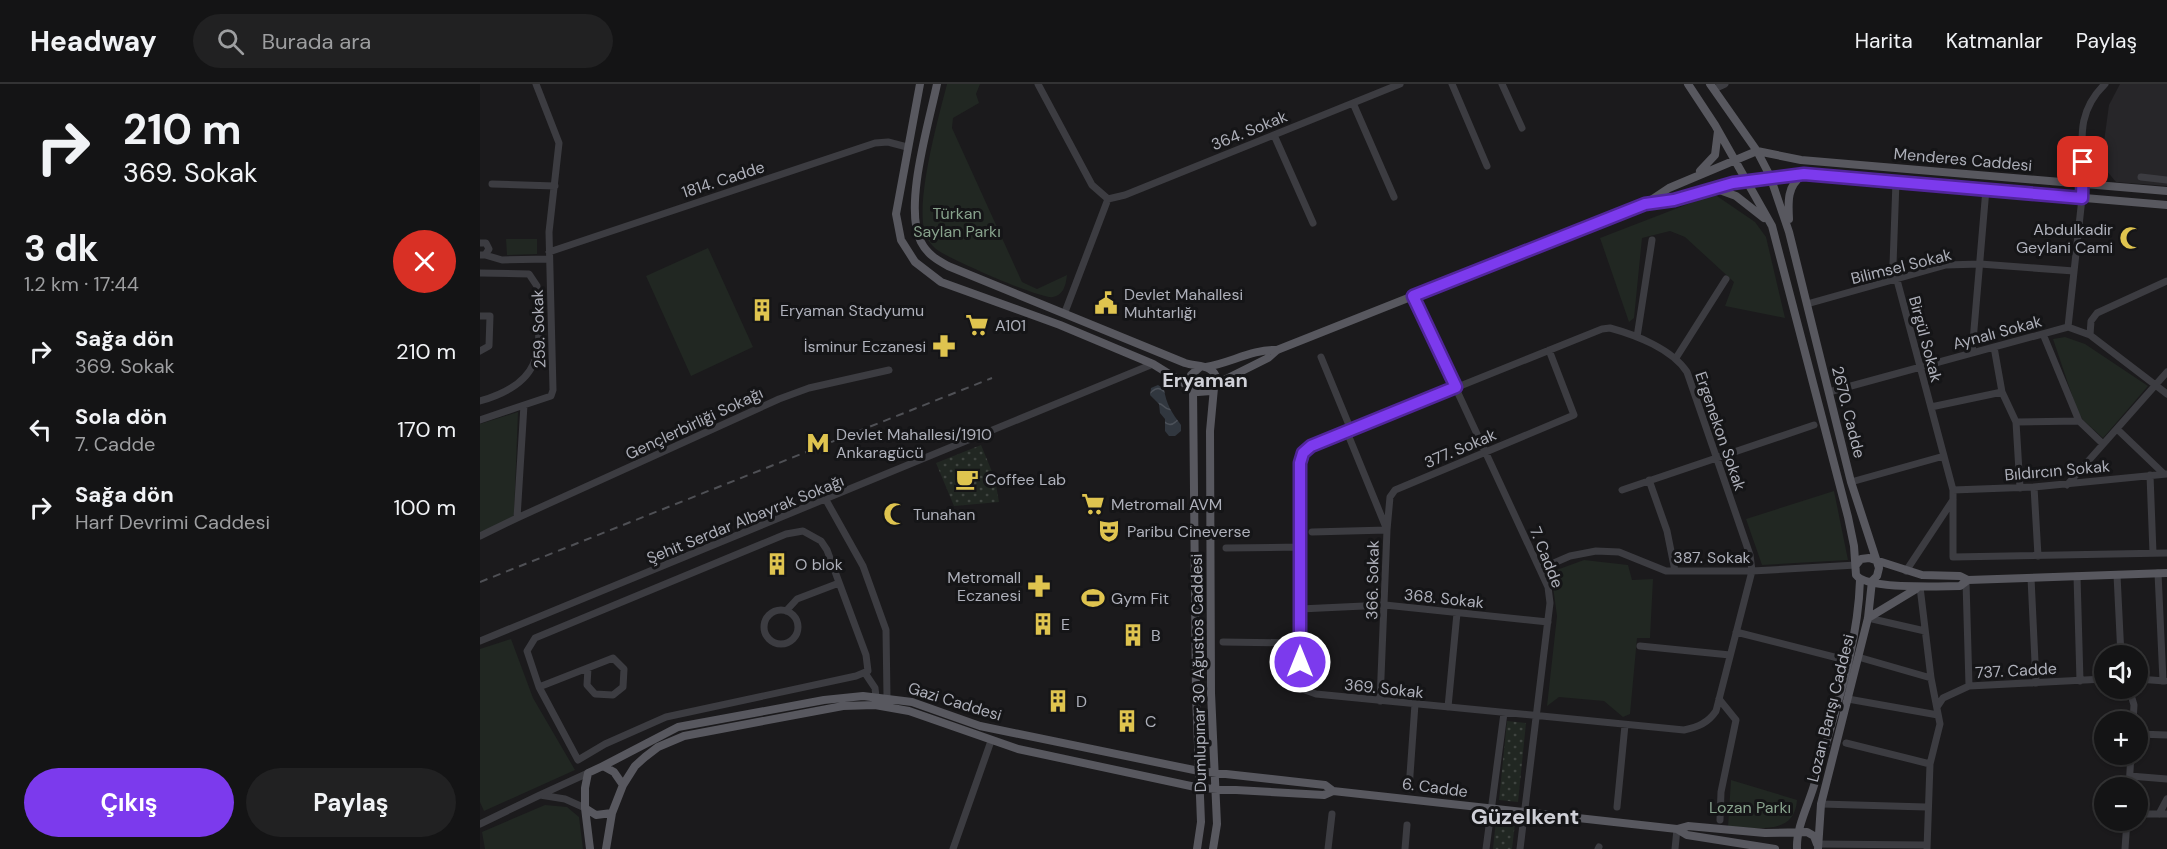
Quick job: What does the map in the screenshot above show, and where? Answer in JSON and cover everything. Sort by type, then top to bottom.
[{"type":"main road","points":[[920,84],[899,190],[896,225],[901,240],[915,262],[941,282],[1060,325],[1153,364],[1202,393],[1268,358],[1277,350],[1645,204],[1668,188],[1757,151]]},
{"type":"main road","points":[[937,84],[916,189],[914,216],[920,240],[933,257],[948,266],[1202,367],[1214,373],[1215,386]]},
{"type":"main road","name":"2670. Cadde","points":[[1688,84],[1718,130],[1772,226],[1848,517],[1856,565]]},
{"type":"main road","name":"2670. Cadde","points":[[1712,86],[1757,151],[1770,176],[1789,232],[1851,482],[1876,561]]},
{"type":"main road","points":[[1691,178],[1709,164],[1715,155],[1718,130]]},
{"type":"main road","name":"Menderes Caddesi","points":[[1757,151],[1801,160],[2167,191]]},
{"type":"main road","points":[[1789,232],[1790,189],[1793,182],[1804,174]]},
{"type":"main road","name":"Menderes Caddesi","points":[[1645,204],[1674,200],[1711,187],[1770,176],[1804,174],[2167,205]]},
{"type":"main road","points":[[2082,198],[2083,184]]},
{"type":"main road","points":[[1711,187],[1744,201],[1772,226]]},
{"type":"main road","points":[[1060,325],[1065,312]]},
{"type":"main road","points":[[1192,387],[1191,375],[1202,367],[1228,362],[1264,349],[1277,350]]},
{"type":"main road","name":"Dumlupınar 30 Ağustos Caddesi","points":[[1214,849],[1217,824],[1211,693],[1210,440],[1215,386]]},
{"type":"main road","name":"Dumlupınar 30 Ağustos Caddesi","points":[[1192,387],[1196,694],[1201,822],[1197,849]]},
{"type":"main road","points":[[1967,581],[1960,576],[1922,575],[1906,571],[1895,565],[1865,558],[1856,565],[1855,571],[1860,580],[1920,587],[1960,586],[1967,581],[2162,573]]},
{"type":"main road","points":[[1872,581],[1879,572],[1876,561]]},
{"type":"main road","name":"Lozan Barışı Caddesi","points":[[1797,849],[1798,834],[1849,662],[1859,612],[1860,580]]},
{"type":"main road","name":"Lozan Barışı Caddesi","points":[[1817,847],[1821,804],[1868,618],[1872,581]]},
{"type":"main road","points":[[1868,618],[1890,602],[1920,587]]},
{"type":"main road","name":"Gazi Caddesi","points":[[623,785],[635,766],[645,756],[658,747],[684,736],[875,701],[886,697],[912,702],[980,726],[1199,771]]},
{"type":"main road","name":"Gazi Caddesi","points":[[603,766],[669,731],[687,725],[836,698],[875,701],[1018,749],[1200,788]]},
{"type":"main road","points":[[1018,749],[1022,735]]},
{"type":"main road","points":[[590,849],[585,788],[588,773],[603,766],[614,772],[623,785],[612,813],[606,849]]},
{"type":"main road","name":"6. Cadde","points":[[1199,771],[1325,785],[1333,790],[1677,829],[1688,826],[1798,834]]},
{"type":"main road","name":"6. Cadde","points":[[1200,788],[1324,795],[1333,790]]},
{"type":"main road","points":[[585,808],[596,815],[612,813]]},
{"type":"main road","name":"6. Cadde","points":[[1677,829],[1687,835],[1775,849]]},
{"type":"main road","points":[[1798,834],[1803,832],[1811,834],[1817,847]]},
{"type":"street","name":"259. Sokak","points":[[524,405],[551,396],[553,390],[549,255],[559,143],[536,84]]},
{"type":"street","points":[[1038,84],[1092,185],[1108,199],[1065,312]]},
{"type":"street","name":"364. Sokak","points":[[1108,199],[1125,195],[1400,84]]},
{"type":"street","points":[[1452,84],[1487,166]]},
{"type":"street","points":[[1502,84],[1522,128]]},
{"type":"street","points":[[1712,86],[1725,84]]},
{"type":"street","points":[[2083,184],[2085,111],[2091,98],[2105,84]]},
{"type":"street","points":[[1353,103],[1394,198]]},
{"type":"street","points":[[1274,135],[1313,223]]},
{"type":"street","name":"1814. Cadde","points":[[483,255],[502,260],[549,255],[875,144],[888,142],[908,147]]},
{"type":"street","points":[[2141,177],[2167,180]]},
{"type":"street","name":"Birgül Sokak","points":[[1896,181],[1893,264],[1953,490],[1953,557],[2038,555]]},
{"type":"street","points":[[492,184],[555,186]]},
{"type":"street","points":[[1972,353],[1986,189]]},
{"type":"street","points":[[2082,198],[2068,327],[2090,335],[2167,393]]},
{"type":"street","points":[[1637,337],[1652,240]]},
{"type":"street","points":[[480,243],[488,247],[483,255]]},
{"type":"street","name":"Bilimsel Sokak","points":[[1807,304],[1946,265],[1980,264],[2074,271]]},
{"type":"street","points":[[480,273],[528,274],[534,279],[537,286],[539,352],[527,375],[516,384],[480,401]]},
{"type":"street","points":[[1676,358],[1725,279]]},
{"type":"street","points":[[2090,335],[2091,321],[2097,313],[2167,281]]},
{"type":"street","name":"7. Cadde","points":[[1413,296],[1548,587],[1548,622],[1520,849]]},
{"type":"street","points":[[480,316],[490,316],[489,346],[480,351]]},
{"type":"street","name":"Aynalı Sokak","points":[[1829,392],[2068,327]]},
{"type":"street","name":"Ergenekon Sokak","points":[[1456,387],[1602,329],[1610,328],[1637,337],[1676,358],[1687,372],[1750,555],[1752,571],[1716,711]]},
{"type":"street","points":[[2016,422],[2079,421],[2043,334]]},
{"type":"street","points":[[1994,347],[2002,392],[2016,422],[2020,488]]},
{"type":"street","name":"377. Sokak","points":[[1387,530],[1390,497],[1395,490],[1574,415],[1549,350]]},
{"type":"street","name":"366. Sokak","points":[[1321,357],[1387,530],[1380,701]]},
{"type":"street","name":"Şehit Serdar Albayrak Sokağı","points":[[480,641],[1153,364]]},
{"type":"street","name":"Gençlerbirliği Sokağı","points":[[517,518],[779,399],[809,388],[889,370]]},
{"type":"street","points":[[2067,484],[2167,372]]},
{"type":"street","name":"369. Sokak","points":[[1456,387],[1311,446],[1301,457],[1300,680],[1305,690],[1316,694],[1380,701],[1684,730],[1703,724],[1716,711]]},
{"type":"street","points":[[1931,407],[2002,392]]},
{"type":"street","points":[[480,420],[524,405],[517,518],[480,536]]},
{"type":"street","name":"Bıldırcın Sokak","points":[[2079,421],[2103,444]]},
{"type":"street","points":[[1622,490],[1814,425]]},
{"type":"street","name":"Bıldırcın Sokak","points":[[2117,429],[2166,474]]},
{"type":"street","points":[[1851,482],[1944,456]]},
{"type":"street","name":"Bıldırcın Sokak","points":[[1953,490],[2034,488],[2166,474]]},
{"type":"street","points":[[2150,475],[2153,554]]},
{"type":"street","points":[[1649,480],[1667,531],[1675,571]]},
{"type":"street","points":[[2034,488],[2038,555],[2167,553]]},
{"type":"street","points":[[826,500],[863,566],[883,621],[888,638],[886,697]]},
{"type":"street","points":[[1906,571],[1953,500]]},
{"type":"street","points":[[1312,532],[1387,530]]},
{"type":"street","points":[[865,673],[666,717],[605,744],[578,760],[539,687],[527,651],[530,644],[543,633],[786,534],[803,531],[821,541],[839,583],[868,662],[865,673],[875,688],[875,701]]},
{"type":"street","points":[[1226,548],[1300,547]]},
{"type":"street","name":"387. Sokak","points":[[1540,569],[1570,556],[1596,550],[1619,552],[1666,571],[1752,571],[1856,565]]},
{"type":"street","points":[[2148,680],[2165,681],[2162,573]]},
{"type":"street","points":[[2117,575],[2120,645]]},
{"type":"street","points":[[2077,576],[2080,681]]},
{"type":"street","points":[[2031,578],[2036,683]]},
{"type":"street","points":[[1967,581],[1969,686]]},
{"type":"street","points":[[786,611],[797,622],[797,632],[786,643],[776,643],[767,636],[764,625],[774,612],[786,611],[797,599],[839,583]]},
{"type":"street","points":[[1817,847],[1927,847],[1926,807],[1930,764],[1940,730],[1920,587]]},
{"type":"street","name":"368. Sokak","points":[[1300,609],[1385,605],[1548,622]]},
{"type":"street","points":[[1448,707],[1457,613]]},
{"type":"street","points":[[1868,618],[1925,632]]},
{"type":"street","points":[[1736,632],[1838,658]]},
{"type":"street","points":[[1223,642],[1300,643]]},
{"type":"street","points":[[1640,646],[1730,655]]},
{"type":"street","points":[[1858,657],[1931,678]]},
{"type":"street","points":[[539,687],[588,668],[614,658],[624,669],[622,687],[613,695],[595,694],[585,679],[588,668]]},
{"type":"street","name":"737. Cadde","points":[[1937,707],[1943,698],[1969,686],[2094,680]]},
{"type":"street","points":[[1719,699],[1736,720],[1721,792],[1720,820]]},
{"type":"street","points":[[1848,699],[1938,716]]},
{"type":"street","points":[[1409,789],[1415,704]]},
{"type":"street","points":[[1486,849],[1504,713]]},
{"type":"street","points":[[1617,807],[1625,725]]},
{"type":"street","points":[[2148,734],[2167,735]]},
{"type":"street","points":[[953,849],[991,741]]},
{"type":"street","points":[[1846,743],[1930,764]]},
{"type":"street","points":[[2130,765],[2130,776],[2167,779]]},
{"type":"street","points":[[480,824],[588,773]]},
{"type":"street","points":[[540,795],[564,798],[585,808]]},
{"type":"street","points":[[2163,814],[2167,799]]},
{"type":"street","points":[[1821,804],[1926,807]]},
{"type":"street","points":[[1328,849],[1332,814]]},
{"type":"street","points":[[1405,849],[1407,825]]},
{"type":"street","points":[[1675,849],[1677,829]]},
{"type":"street","points":[[2125,849],[2126,831]]},
{"type":"shaded area","points":[[2120,84],[2167,84],[2167,186],[2116,182],[2101,164],[2109,105]]},
{"type":"green space","name":"Türkan Saylan Parkı","points":[[947,84],[980,84],[976,94],[979,103],[953,118],[952,128],[1022,282],[1037,289],[1067,275],[1064,289],[1057,296],[1045,296],[1032,292],[978,270],[937,250],[927,238],[923,225],[925,185],[933,139]]},
{"type":"green space","points":[[1714,194],[1755,222],[1766,237],[1785,318],[1725,306],[1734,282],[1685,237],[1670,231],[1642,238],[1634,318],[1629,322],[1600,238]]},
{"type":"green space","points":[[506,239],[537,239],[537,254],[507,255]]},
{"type":"green space","points":[[708,248],[753,347],[691,376],[646,276]]},
{"type":"green space","points":[[2065,337],[2085,344],[2148,386],[2103,438],[2083,420],[2077,410],[2053,339]]},
{"type":"green space","points":[[518,412],[514,515],[509,520],[480,532],[480,424]]},
{"type":"green space","points":[[981,445],[995,479],[999,502],[954,506],[936,463]]},
{"type":"green space","points":[[1834,491],[1848,560],[1762,565],[1746,519]]},
{"type":"green space","points":[[1584,560],[1628,565],[1632,580],[1653,579],[1650,638],[1637,638],[1630,714],[1623,717],[1604,701],[1559,697],[1547,706],[1557,616],[1551,572]]},
{"type":"green space","points":[[511,639],[533,698],[575,770],[484,811],[480,802],[480,649]]},
{"type":"green space","points":[[1507,721],[1526,723],[1518,802],[1499,800]]},
{"type":"green space","name":"Lozan Parkı","points":[[1731,780],[1797,800],[1795,812],[1781,825],[1761,828],[1728,827]]},
{"type":"green space","points":[[545,805],[567,807],[579,817],[583,849],[485,849],[482,832]]},
{"type":"green space","points":[[1496,820],[1515,823],[1512,849],[1493,849]]},
{"type":"water","points":[[1158,385],[1164,389],[1170,408],[1181,425],[1181,431],[1175,436],[1169,436],[1165,431],[1165,419],[1160,413],[1159,404],[1150,395],[1151,388]]},
{"type":"railway","points":[[480,582],[992,378]]},
{"type":"place","name":"Abdulkadir Geylani Cami","points":[[2131,238]]},
{"type":"place","name":"Devlet Mahallesi Muhtarlığı","points":[[1106,303]]},
{"type":"place","name":"Eryaman Stadyumu","points":[[762,310]]},
{"type":"place","name":"A101","points":[[977,325]]},
{"type":"place","name":"İsminur Eczanesi","points":[[944,346]]},
{"type":"place","name":"Devlet Mahallesi/1910 Ankaragücü","points":[[818,443]]},
{"type":"place","name":"Coffee Lab","points":[[967,479]]},
{"type":"place","name":"Metromall AVM","points":[[1093,504]]},
{"type":"place","name":"Tunahan","points":[[895,514]]},
{"type":"place","name":"Paribu Cineverse","points":[[1109,531]]},
{"type":"place","name":"O blok","points":[[777,564]]},
{"type":"place","name":"Metromall Eczanesi","points":[[1039,586]]},
{"type":"place","name":"Gym Fit","points":[[1093,598]]},
{"type":"place","name":"E","points":[[1043,624]]},
{"type":"place","name":"B","points":[[1133,635]]},
{"type":"place","name":"D","points":[[1058,701]]},
{"type":"place","name":"C","points":[[1127,721]]},
{"type":"district","name":"Eryaman","points":[[1205,380]]},
{"type":"district","name":"Güzelkent","points":[[1525,816]]},
{"type":"route","points":[[1300,662],[1300,463],[1303,453],[1311,446],[1456,387],[1413,296],[1645,204],[1674,200],[1711,187],[1770,176],[1804,174],[2082,198],[2083,162]]}]
